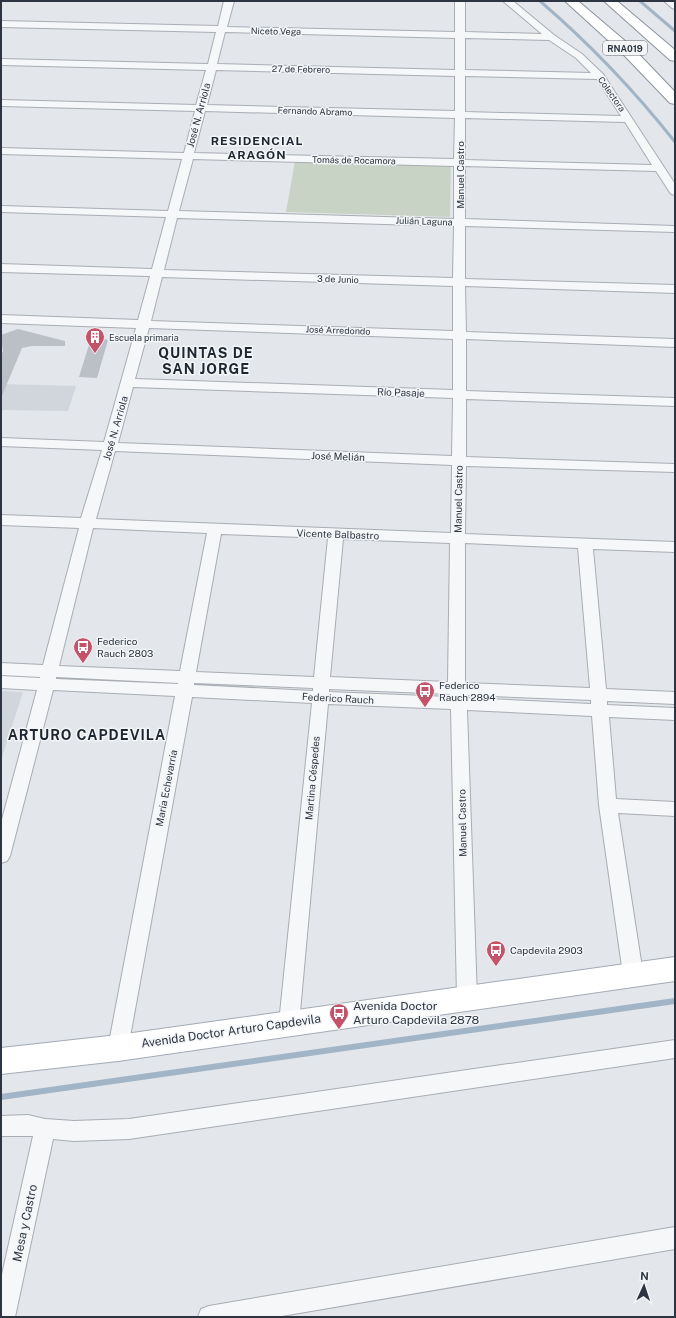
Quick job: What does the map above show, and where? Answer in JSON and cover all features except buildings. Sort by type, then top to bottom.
[{"type":"main road","name":"RNA019","points":[[571,1],[626,49],[675,100]]},
{"type":"main road","name":"RNA019","points":[[610,1],[675,57]]},
{"type":"main road","name":"Avenida Doctor Arturo Capdevila","points":[[1,1061],[118,1048],[675,969]]},
{"type":"street","name":"José N. Arriola","points":[[1,856],[4,836],[48,678],[87,524],[128,383],[229,1]]},
{"type":"street","name":"Manuel Castro","points":[[460,1],[459,461],[456,679],[459,697],[467,998]]},
{"type":"street","name":"Colectora","points":[[508,1],[551,37],[579,56],[600,76],[675,192]]},
{"type":"street","points":[[669,1],[675,6]]},
{"type":"street","name":"Niceto Vega","points":[[1,24],[551,37]]},
{"type":"street","name":"27 de Febrero","points":[[1,62],[600,76]]},
{"type":"street","name":"Fernando Abramo","points":[[1,103],[629,119]]},
{"type":"street","name":"Tomás de Rocamora","points":[[1,151],[659,168]]},
{"type":"street","name":"Julián Laguna","points":[[1,209],[675,229]]},
{"type":"street","name":"3 de Junio","points":[[1,268],[675,289]]},
{"type":"street","name":"José Arredondo","points":[[1,319],[459,334],[675,343]]},
{"type":"street","name":"Río Pasaje","points":[[128,383],[675,402]]},
{"type":"street","name":"José Melián","points":[[1,442],[459,461],[675,468]]},
{"type":"street","name":"Vicente Balbastro","points":[[1,520],[675,547]]},
{"type":"street","name":"María Echevarría","points":[[118,1048],[215,528]]},
{"type":"street","name":"Martina Céspedes","points":[[289,1023],[336,534]]},
{"type":"street","points":[[584,543],[608,805],[633,974]]},
{"type":"street","name":"Federico Rauch","points":[[1,669],[48,678]]},
{"type":"street","name":"Federico Rauch","points":[[1,682],[48,678],[459,697],[598,704],[675,714]]},
{"type":"street","name":"Federico Rauch","points":[[598,704],[675,698]]},
{"type":"street","points":[[608,805],[675,809]]},
{"type":"street","points":[[1,1126],[28,1125],[45,1129],[74,1131],[129,1129],[675,1049]]},
{"type":"street","name":"Mesa y Castro","points":[[4,1317],[45,1129]]},
{"type":"street","points":[[209,1317],[675,1238]]},
{"type":"shaded area","points":[[1,384],[76,386],[68,411],[1,410]]},
{"type":"shaded area","points":[[1,691],[23,692],[1,760]]},
{"type":"green space","points":[[295,161],[451,166],[450,217],[286,212]]},
{"type":"waterway","points":[[540,1],[611,68],[644,104],[675,142]]},
{"type":"waterway","points":[[640,1],[675,31]]},
{"type":"waterway","points":[[1,1097],[675,1001]]},
{"type":"place","name":"Escuela primaria","points":[[95,354]]},
{"type":"place","name":"Federico Rauch 2803","points":[[83,664]]},
{"type":"place","name":"Federico Rauch 2894","points":[[425,708]]},
{"type":"place","name":"Capdevila 2903","points":[[496,967]]},
{"type":"place","name":"Avenida Doctor Arturo Capdevila 2878","points":[[339,1030]]},
{"type":"district","name":"RESIDENCIAL ARAGÓN","points":[[257,148]]},
{"type":"district","name":"QUINTAS DE SAN JORGE","points":[[206,362]]},
{"type":"district","name":"ARTURO CAPDEVILA","points":[[87,735]]}]
